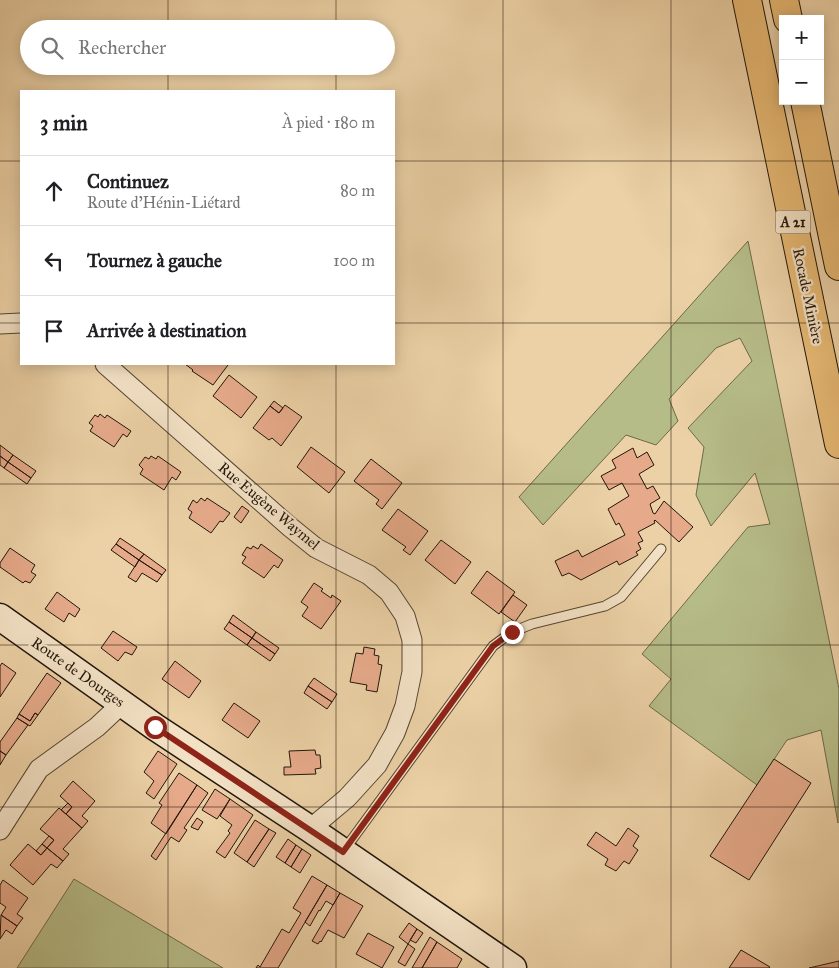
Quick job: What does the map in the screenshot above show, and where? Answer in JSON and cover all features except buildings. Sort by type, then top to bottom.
[{"type":"highway","name":"Rocade Minière","points":[[747,0],[839,444]]},
{"type":"highway","points":[[784,0],[787,15]]},
{"type":"highway","name":"A 21","points":[[806,105],[839,266]]},
{"type":"main road","name":"Route de Dourges","points":[[0,617],[155,727],[310,829],[513,968]]},
{"type":"street","points":[[0,324],[20,323]]},
{"type":"street","name":"Rue Eugène Waymel","points":[[106,365],[316,548],[369,575],[389,592],[405,616],[412,640],[412,672],[405,706],[395,733],[377,765],[348,798],[310,829]]},
{"type":"street","points":[[0,829],[39,769],[97,727],[113,712],[118,700]]},
{"type":"lane","points":[[343,852],[493,646],[512,632],[532,624],[605,606],[621,597],[661,549]]},
{"type":"green space","points":[[748,241],[839,689],[838,823],[821,730],[787,740],[757,785],[649,706],[671,679],[642,654],[748,527],[770,524],[755,473],[711,526],[696,495],[704,447],[688,428],[752,361],[740,338],[716,348],[669,399],[678,421],[656,445],[626,435],[543,525],[519,497]]},
{"type":"green space","points":[[74,879],[223,968],[17,968]]},
{"type":"route","points":[[155,727],[343,852],[493,646],[512,632]]}]
